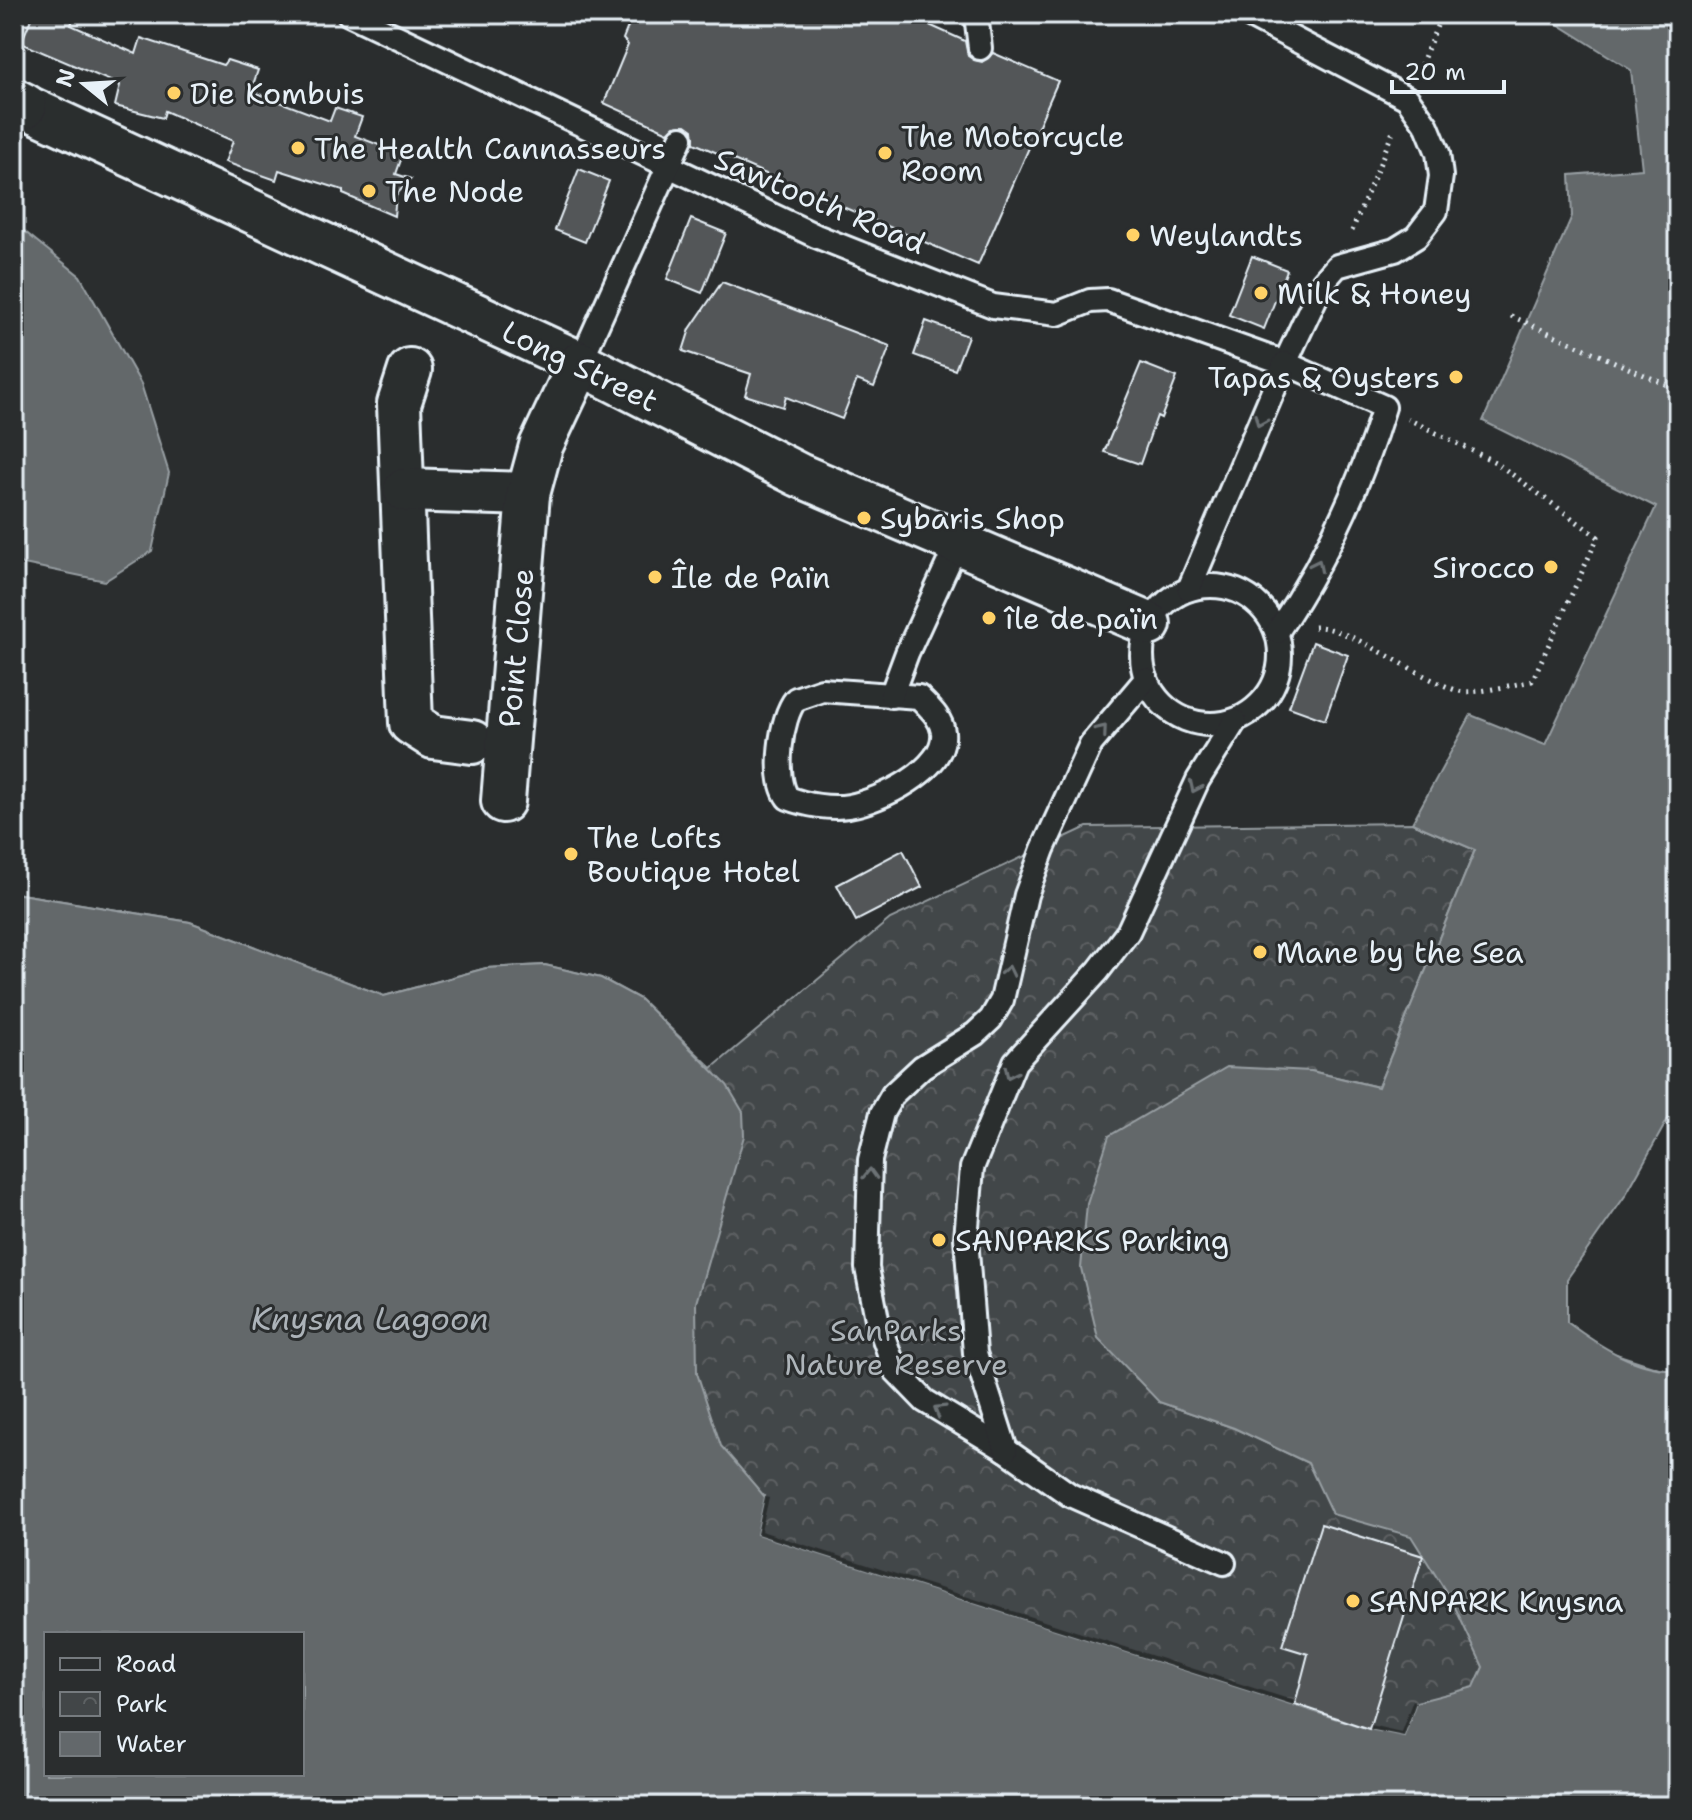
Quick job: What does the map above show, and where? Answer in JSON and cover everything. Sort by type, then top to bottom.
[{"type":"street","name":"Long Street","points":[[19,104],[580,363],[799,475],[1149,624]]},
{"type":"street","name":"Point Close","points":[[503,801],[528,494],[541,446],[580,363]]},
{"type":"street","name":"Point Close","points":[[410,370],[399,404],[405,490],[411,723],[433,737],[472,742]]},
{"type":"street","points":[[405,490],[528,494]]},
{"type":"lane","name":"Sawtooth Road","points":[[349,14],[667,168],[816,236],[993,306],[1057,314],[1090,301],[1108,300],[1285,363],[1384,407]]},
{"type":"lane","points":[[976,14],[980,48]]},
{"type":"lane","points":[[1189,589],[1285,363],[1323,282],[1337,266],[1395,250],[1416,237],[1436,211],[1441,176],[1438,153],[1427,126],[1407,98],[1246,14]]},
{"type":"lane","points":[[580,363],[681,138]]},
{"type":"lane","points":[[1277,632],[1302,595],[1367,462],[1384,407]]},
{"type":"lane","points":[[891,696],[907,653],[958,542]]},
{"type":"lane","points":[[1210,585],[1232,588],[1251,598],[1266,613],[1277,632],[1280,653],[1278,675],[1269,694],[1254,710],[1235,721],[1214,725],[1182,718],[1156,698],[1146,679],[1142,651],[1149,624],[1166,603],[1189,589],[1210,585]]},
{"type":"lane","points":[[1146,679],[1091,744],[1043,849],[1026,895],[1002,1000],[991,1019],[975,1034],[922,1067],[893,1094],[882,1113],[870,1160],[867,1268],[877,1319],[895,1370],[925,1401],[1006,1450],[1070,1495],[1224,1563]]},
{"type":"lane","points":[[822,690],[891,696],[919,697],[939,719],[943,731],[942,750],[934,761],[880,798],[846,806],[802,804],[788,798],[778,779],[786,716],[796,699],[822,690]]},
{"type":"lane","points":[[1006,1450],[975,1353],[966,1238],[972,1168],[1015,1062],[1098,971],[1128,932],[1198,780],[1235,721]]},
{"type":"path","points":[[1337,266],[1442,14]]},
{"type":"path","points":[[1511,316],[1678,390]]},
{"type":"path","points":[[1277,632],[1328,626],[1396,663],[1462,692],[1532,681],[1598,537],[1495,462],[1384,407]]},
{"type":"green space","name":"Knysna Lagoon","points":[[1412,823],[1475,850],[1378,1087],[1311,1071],[1159,1402],[1234,1428],[1308,1463],[1320,1486],[1607,1351],[1665,1370],[1678,1369],[1678,1806],[14,1806],[14,893],[190,922],[384,996],[486,968],[545,965],[601,978],[640,999],[712,1068],[890,919],[1087,827]]},
{"type":"water","name":"Knysna Lagoon","points":[[1542,14],[1678,14],[1678,1101],[1625,1196],[1567,1279],[1567,1322],[1605,1348],[1633,1362],[1678,1369],[1678,1806],[14,1806],[14,893],[190,922],[384,996],[486,968],[545,965],[601,978],[640,999],[727,1085],[743,1112],[744,1136],[696,1303],[697,1373],[721,1446],[765,1497],[757,1534],[1369,1729],[1404,1736],[1416,1702],[1474,1687],[1483,1667],[1453,1603],[1411,1536],[1332,1514],[1308,1463],[1234,1428],[1159,1402],[1098,1338],[1081,1268],[1087,1204],[1109,1136],[1227,1067],[1311,1071],[1378,1087],[1475,850],[1412,823],[1471,715],[1545,745],[1656,507],[1483,421],[1572,216],[1570,175],[1642,169],[1631,70]]},
{"type":"water","points":[[14,223],[80,276],[141,384],[169,473],[152,551],[105,581],[14,562]]},
{"type":"pier","points":[[765,1497],[769,1498],[761,1531],[1370,1725],[1401,1732],[1413,1700],[1416,1702],[1404,1736],[1369,1729],[757,1534]]},
{"type":"building","points":[[33,14],[75,14],[71,25],[136,54],[141,38],[223,65],[227,60],[258,70],[251,91],[330,121],[335,108],[362,117],[355,136],[403,154],[396,174],[411,179],[396,195],[394,216],[343,194],[343,190],[279,170],[276,180],[225,162],[233,141],[165,111],[163,118],[115,106],[120,85],[21,43]]},
{"type":"building","points":[[633,14],[905,14],[965,41],[968,56],[974,60],[982,62],[993,53],[1058,81],[978,265],[694,143],[693,130],[686,125],[674,126],[668,132],[604,103],[628,45],[623,39]]},
{"type":"building","points":[[579,169],[609,181],[585,242],[555,230]]},
{"type":"building","points":[[691,219],[726,233],[702,293],[667,279]]},
{"type":"building","points":[[1252,256],[1287,270],[1264,329],[1229,315]]},
{"type":"building","points":[[722,282],[890,346],[874,387],[857,380],[842,419],[786,397],[783,407],[745,395],[751,374],[683,351],[690,329]]},
{"type":"building","points":[[926,321],[968,336],[955,370],[914,355]]},
{"type":"building","points":[[1141,363],[1177,377],[1161,418],[1157,416],[1140,464],[1104,452]]},
{"type":"building","points":[[1313,642],[1348,655],[1325,720],[1289,707]]},
{"type":"building","points":[[903,850],[922,887],[856,921],[837,885]]},
{"type":"building","name":"SANPARK Knysna","points":[[1321,1524],[1423,1556],[1369,1729],[1295,1704],[1308,1654],[1282,1646]]},
{"type":"place","name":"Die Kombuis","points":[[174,93]]},
{"type":"place","name":"The Health Cannasseurs","points":[[298,148]]},
{"type":"place","name":"The Motorcycle Room","points":[[885,153]]},
{"type":"place","name":"The Node","points":[[369,191]]},
{"type":"place","name":"Weylandts","points":[[1133,235]]},
{"type":"place","name":"Milk & Honey","points":[[1261,293]]},
{"type":"place","name":"Tapas & Oysters","points":[[1456,377]]},
{"type":"place","name":"Sybaris Shop","points":[[864,518]]},
{"type":"place","name":"Sirocco","points":[[1551,567]]},
{"type":"place","name":"Île de Païn","points":[[655,577]]},
{"type":"place","name":"île de païn","points":[[989,618]]},
{"type":"place","name":"The Lofts Boutique Hotel","points":[[571,854]]},
{"type":"place","name":"Mane by the Sea","points":[[1260,952]]},
{"type":"place","name":"SANPARKS Parking","points":[[939,1240]]},
{"type":"place","name":"SANPARK Knysna","points":[[1353,1601]]},
{"type":"park label","name":"SanParks Nature Reserve","points":[[896,1347]]}]
